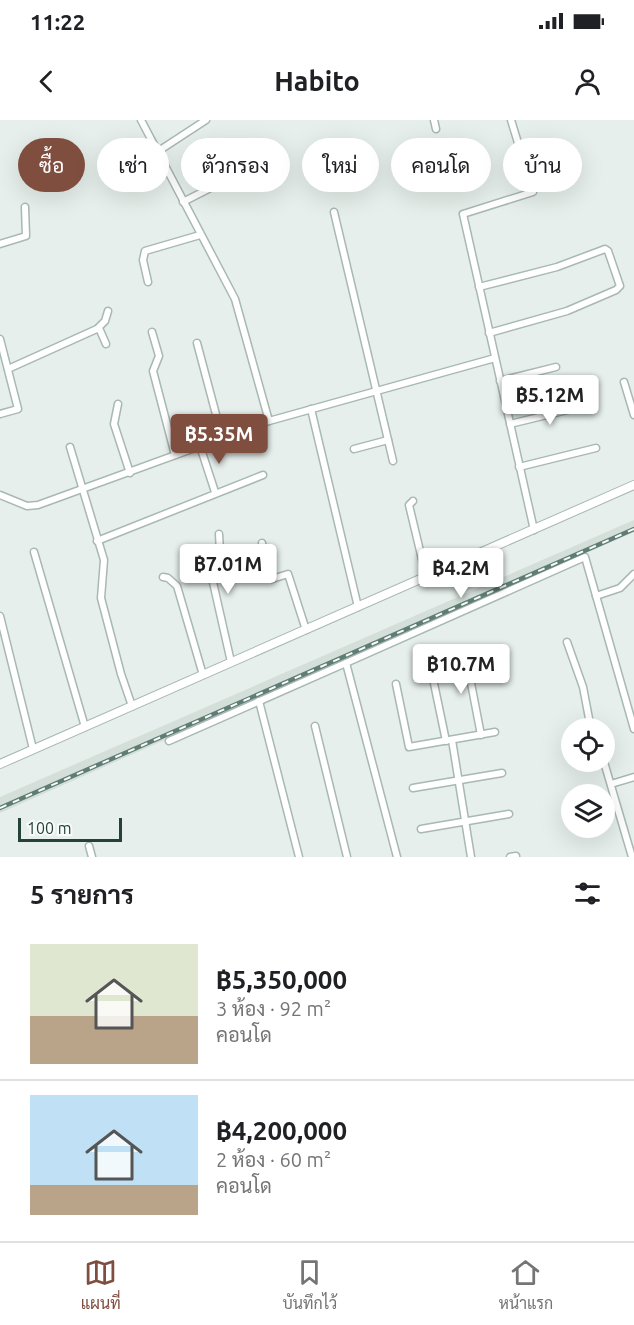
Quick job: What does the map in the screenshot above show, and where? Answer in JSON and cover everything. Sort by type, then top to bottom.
[{"type":"street","points":[[141,120],[150,138]]},
{"type":"street","points":[[169,144],[206,120]]},
{"type":"street","points":[[434,120],[436,129]]},
{"type":"street","points":[[511,120],[533,192],[462,214],[534,530]]},
{"type":"street","points":[[169,175],[235,299],[269,421]]},
{"type":"street","points":[[183,202],[203,192]]},
{"type":"street","points":[[0,244],[26,236],[25,207]]},
{"type":"street","points":[[334,212],[393,460]]},
{"type":"street","points":[[148,282],[143,260],[145,251],[200,234]]},
{"type":"street","points":[[479,287],[557,267],[605,249],[608,251],[620,286],[618,290],[567,311],[489,333]]},
{"type":"street","points":[[9,369],[98,328],[105,321],[108,311]]},
{"type":"street","points":[[98,328],[106,344]]},
{"type":"street","points":[[152,332],[159,356],[153,371],[175,455]]},
{"type":"street","points":[[0,339],[18,409],[0,414]]},
{"type":"street","points":[[197,343],[222,437]]},
{"type":"street","points":[[0,495],[31,506],[83,490],[269,421],[495,358]]},
{"type":"street","points":[[500,381],[556,367]]},
{"type":"street","points":[[624,382],[634,415]]},
{"type":"street","points":[[117,404],[114,424],[130,473]]},
{"type":"street","points":[[510,424],[584,406]]},
{"type":"street","points":[[311,409],[358,607]]},
{"type":"street","points":[[354,449],[388,440]]},
{"type":"street","points":[[200,446],[215,492]]},
{"type":"street","points":[[70,447],[105,564],[101,598],[132,706]]},
{"type":"street","points":[[519,467],[596,448]]},
{"type":"street","points":[[97,541],[262,475]]},
{"type":"street","points":[[0,764],[634,485]]},
{"type":"street","points":[[412,501],[409,505],[411,518],[426,576]]},
{"type":"street","points":[[219,534],[220,552],[211,563],[210,569],[231,662]]},
{"type":"street","points":[[262,543],[272,579],[288,574],[306,630]]},
{"type":"street","points":[[34,552],[85,727]]},
{"type":"street","points":[[170,741],[585,557],[634,729]]},
{"type":"street","points":[[596,596],[620,588],[634,574]]},
{"type":"street","points":[[163,577],[177,586],[203,675]]},
{"type":"street","points":[[0,616],[33,749]]},
{"type":"street","points":[[567,642],[583,687],[589,718]]},
{"type":"street","points":[[465,652],[481,735]]},
{"type":"street","points":[[346,663],[398,857]]},
{"type":"street","points":[[431,669],[458,780],[471,857]]},
{"type":"street","points":[[396,684],[409,747],[495,732]]},
{"type":"street","points":[[259,701],[299,857]]},
{"type":"street","points":[[315,726],[347,857]]},
{"type":"street","points":[[607,772],[611,784],[634,777]]},
{"type":"street","points":[[413,788],[502,773]]},
{"type":"street","points":[[615,798],[632,857]]},
{"type":"street","points":[[421,829],[509,814]]},
{"type":"street","points":[[89,846],[92,857]]},
{"type":"shaded area","points":[[634,520],[634,532],[0,813],[0,797]]},
{"type":"railway","points":[[0,808],[634,529]]}]
